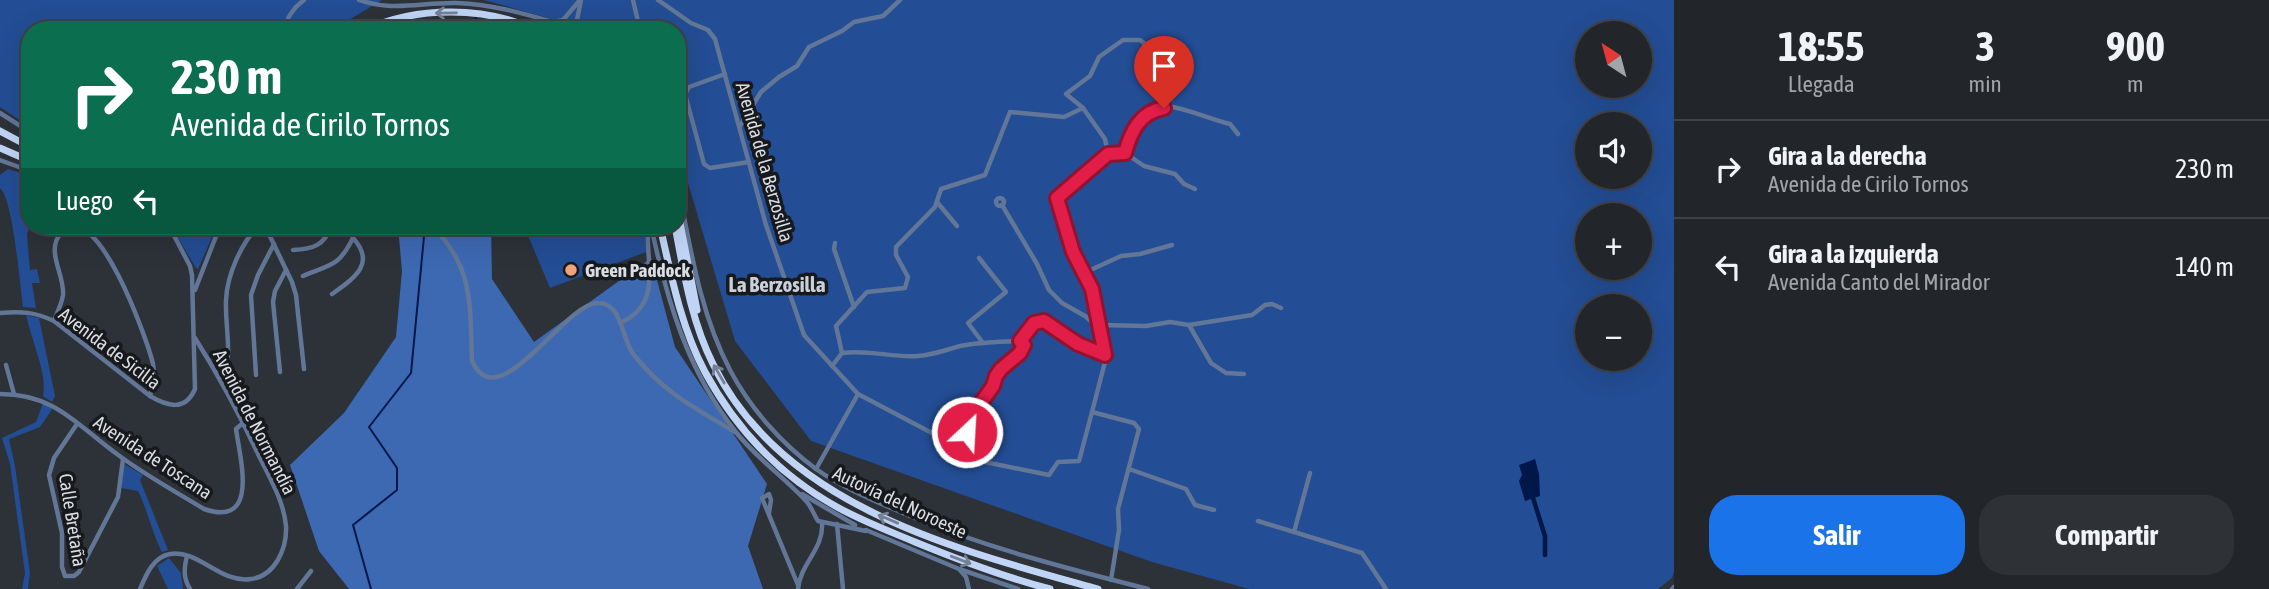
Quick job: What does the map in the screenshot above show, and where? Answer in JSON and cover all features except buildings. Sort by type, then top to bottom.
[{"type":"highway","points":[[390,21],[429,13],[453,12],[481,14],[505,21]]},
{"type":"highway","points":[[0,131],[21,142]]},
{"type":"highway","points":[[0,148],[21,157]]},
{"type":"highway","name":"Autovía del Noroeste","points":[[662,235],[677,299],[704,371],[744,430],[777,465],[811,491],[860,518],[971,564],[1051,589]]},
{"type":"highway","name":"Autovía del Noroeste","points":[[677,235],[697,324],[713,365],[733,398],[766,438],[815,481],[876,514],[972,553],[1098,589]]},
{"type":"highway","points":[[682,235],[697,309],[697,324]]},
{"type":"street","points":[[286,21],[296,5],[304,0]]},
{"type":"street","points":[[359,0],[384,7],[457,3],[483,5],[549,21]]},
{"type":"street","points":[[573,21],[580,0]]},
{"type":"street","points":[[570,21],[569,13],[580,0]]},
{"type":"street","points":[[633,0],[638,21]]},
{"type":"street","name":"Avenida de la Berzosilla","points":[[658,0],[691,23],[708,30],[715,39],[766,225],[804,335],[858,394],[949,442]]},
{"type":"street","points":[[739,127],[761,93],[797,66],[809,47],[842,32],[854,22],[883,16],[900,0]]},
{"type":"street","points":[[569,13],[570,21]]},
{"type":"street","points":[[1108,154],[1105,139],[1083,108],[1066,94],[1090,75],[1099,57],[1123,40],[1140,40],[1144,43],[1147,63],[1167,106]]},
{"type":"street","points":[[686,92],[689,87],[725,74]]},
{"type":"street","points":[[686,98],[704,164],[710,168],[749,162]]},
{"type":"street","points":[[1125,153],[1139,119],[1150,111],[1167,106],[1230,124],[1238,135]]},
{"type":"street","points":[[842,353],[836,326],[867,292],[905,288],[908,277],[896,255],[896,247],[937,202],[941,189],[985,175],[1010,112],[1064,117],[1083,108]]},
{"type":"street","points":[[0,113],[21,126]]},
{"type":"street","points":[[1020,341],[1024,345],[1020,353],[1001,369],[993,386],[973,414],[967,432],[978,457],[985,462],[1049,475],[1058,462],[1079,461],[1105,355],[1092,289],[1073,252],[1057,198],[1108,154],[1125,153],[1144,166],[1175,174],[1184,184],[1195,189]]},
{"type":"street","points":[[0,160],[21,168]]},
{"type":"street","points":[[937,202],[957,226]]},
{"type":"street","points":[[1002,205],[1049,290],[1062,303],[1101,328],[1170,322],[1189,325],[1252,315],[1265,305],[1272,304],[1281,308]]},
{"type":"street","points":[[686,227],[697,283],[712,331],[729,368],[758,412],[796,453],[816,469],[873,500],[962,537],[1009,553],[1148,589]]},
{"type":"street","points":[[54,321],[63,297],[63,286],[55,257],[59,235]]},
{"type":"street","points":[[88,235],[99,245],[128,290],[153,364],[150,396]]},
{"type":"street","name":"Avenida de Sicilia","points":[[0,313],[37,313],[54,321],[150,396],[164,404],[181,405],[192,395],[196,377],[194,291],[192,275],[174,235]]},
{"type":"street","points":[[194,291],[216,235]]},
{"type":"street","points":[[222,382],[228,367],[230,344],[227,288],[251,235]]},
{"type":"street","points":[[270,235],[296,295],[304,369]]},
{"type":"street","points":[[293,250],[317,246],[327,235]]},
{"type":"street","points":[[303,276],[335,263],[346,251],[353,235]]},
{"type":"street","points":[[441,235],[448,242],[465,278],[470,297],[472,361],[476,370],[484,376],[494,379],[505,375],[534,352],[572,314],[590,304],[609,305],[617,313],[632,353],[664,388],[735,432]]},
{"type":"street","points":[[620,323],[644,304],[651,271],[648,235]]},
{"type":"street","points":[[652,235],[681,339],[697,374],[735,432],[809,504],[816,518],[822,523],[866,531]]},
{"type":"street","points":[[332,294],[355,276],[363,261],[362,248],[353,238]]},
{"type":"street","points":[[256,375],[251,295],[274,243]]},
{"type":"street","points":[[835,243],[834,249],[854,308]]},
{"type":"street","points":[[1084,273],[1121,256],[1172,245]]},
{"type":"street","points":[[979,258],[1006,292],[968,323],[983,343]]},
{"type":"street","points":[[192,275],[202,267]]},
{"type":"street","points":[[280,372],[273,302],[275,291],[286,269]]},
{"type":"street","points":[[832,366],[842,353],[854,351],[913,357],[983,343],[1020,341],[1034,323],[1044,321],[1078,344],[1105,355]]},
{"type":"street","points":[[1189,325],[1211,363],[1226,373],[1244,374]]},
{"type":"street","name":"Avenida de Normandía","points":[[187,556],[225,575],[252,579],[265,573],[278,561],[284,546],[286,527],[282,507],[243,423],[195,338]]},
{"type":"street","points":[[6,365],[13,394]]},
{"type":"street","name":"Avenida de Toscana","points":[[0,394],[29,396],[49,403],[123,459],[204,509],[215,513],[224,513],[241,501],[243,482],[236,429],[243,423]]},
{"type":"street","points":[[816,469],[858,394]]},
{"type":"street","points":[[1093,412],[1138,425],[1139,429],[1118,509],[1119,530],[1111,580]]},
{"type":"street","name":"Calle Bretaña","points":[[77,424],[54,458],[49,475],[62,533],[62,567],[65,576],[74,576],[79,572],[118,497],[123,459]]},
{"type":"street","points":[[1129,470],[1186,488],[1195,505],[1214,510]]},
{"type":"street","points":[[1294,532],[1310,473]]},
{"type":"street","points":[[782,479],[811,500],[866,531],[981,578],[1018,589]]},
{"type":"street","points":[[769,513],[798,587]]},
{"type":"street","points":[[1258,521],[1362,553],[1386,589]]},
{"type":"street","points":[[798,587],[823,535],[822,523]]},
{"type":"street","points":[[837,524],[843,589]]},
{"type":"street","points":[[140,589],[157,560],[174,553],[187,556],[184,568],[190,589]]},
{"type":"street","points":[[959,569],[969,589]]},
{"type":"street","points":[[297,589],[312,571]]},
{"type":"street","points":[[969,589],[972,581],[981,578]]},
{"type":"shaded area","points":[[0,0],[382,0],[347,21],[21,21],[21,121],[0,107]]},
{"type":"shaded area","points":[[484,0],[1674,0],[1674,571],[1672,578],[1658,589],[1249,589],[1152,562],[811,441],[735,341],[686,176],[686,21],[559,21]]},
{"type":"shaded area","points":[[8,169],[21,173],[21,235],[27,235],[30,270],[37,269],[40,283],[32,283],[36,308],[23,307],[12,225],[5,195],[0,188],[0,175]]},
{"type":"shaded area","points":[[176,235],[213,235],[198,269]]},
{"type":"shaded area","points":[[399,235],[491,235],[492,279],[534,342],[651,258],[675,347],[767,484],[748,546],[763,589],[349,589],[319,551],[290,465],[344,413],[396,337],[402,271]]},
{"type":"shaded area","name":"Green Paddock","points":[[528,235],[645,235],[646,252],[550,288]]},
{"type":"shaded area","points":[[26,315],[39,318],[55,396],[52,402],[43,396],[41,367]]},
{"type":"shaded area","points":[[43,403],[53,408],[40,427],[9,439],[30,573],[28,589],[22,589],[25,573],[10,464],[2,438],[36,422]]},
{"type":"shaded area","points":[[1535,459],[1540,496],[1525,501],[1519,481],[1522,475],[1519,465]]},
{"type":"shaded area","points":[[124,464],[143,475],[140,480],[168,550],[162,552],[138,491],[121,488]]},
{"type":"shaded area","points":[[169,558],[181,573],[183,589],[168,589],[157,566]]},
{"type":"waterway","points":[[476,15],[476,21]]},
{"type":"waterway","points":[[371,589],[353,525],[397,490],[397,468],[369,427],[411,373],[424,235]]},
{"type":"waterway","points":[[1533,498],[1545,536],[1545,555]]},
{"type":"place","name":"Green Paddock","points":[[571,270]]},
{"type":"district","name":"La Berzosilla","points":[[777,285]]},
{"type":"route","points":[[967,432],[973,414],[993,386],[996,376],[1020,353],[1024,345],[1020,341],[1034,323],[1044,321],[1078,344],[1105,355],[1092,289],[1073,252],[1057,198],[1108,154],[1125,153],[1139,119],[1150,111],[1164,108]]}]
